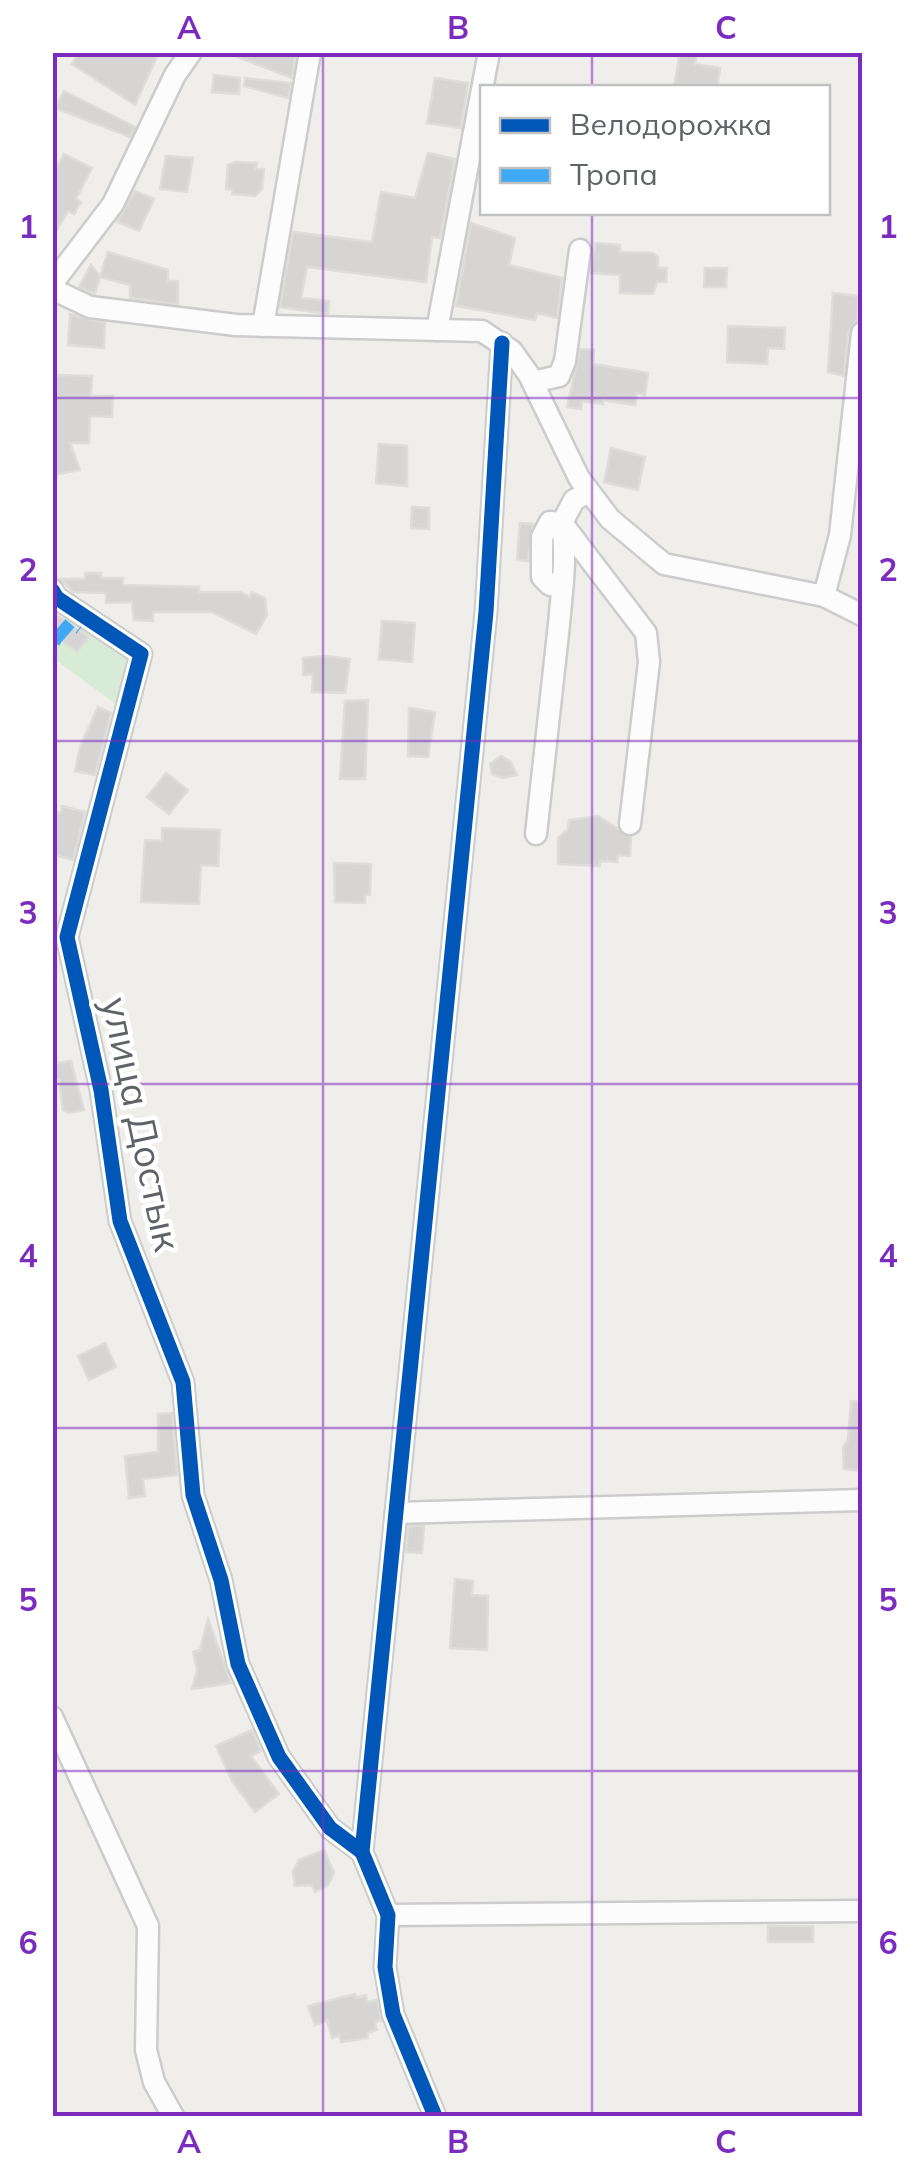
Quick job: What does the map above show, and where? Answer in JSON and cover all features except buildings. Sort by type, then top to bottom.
[{"type":"street","points":[[191,52],[175,76],[114,204],[52,286],[90,307],[263,326],[482,331],[502,343],[533,382],[589,492],[610,519],[664,564],[824,596],[862,614]]},
{"type":"street","points":[[263,326],[310,52]]},
{"type":"street","points":[[483,85],[489,52]]},
{"type":"street","points":[[437,330],[480,100]]},
{"type":"street","points":[[533,382],[559,376],[569,341],[580,250]]},
{"type":"street","points":[[824,596],[840,535],[862,334]]},
{"type":"street","points":[[435,2116],[390,2004],[385,1967],[388,1915],[362,1852],[486,612],[502,343]]},
{"type":"street","points":[[536,834],[562,586],[562,523],[574,500],[589,492]]},
{"type":"street","points":[[562,523],[646,634],[648,662],[630,824]]},
{"type":"street","name":"улица Достык","points":[[52,590],[57,598],[141,654],[67,937],[101,1090],[120,1221],[184,1382],[192,1495],[222,1580],[228,1625],[244,1678],[280,1757],[330,1828],[362,1852]]},
{"type":"street","points":[[396,1514],[862,1500]]},
{"type":"street","points":[[52,1717],[148,1926],[146,2050],[154,2082],[173,2116]]},
{"type":"street","points":[[388,1915],[862,1910]]},
{"type":"green space","points":[[71,609],[140,655],[124,710],[53,658],[53,630]]},
{"type":"marked path","points":[[62,640],[57,638],[71,622],[80,629]]},
{"type":"cycle path","points":[[435,2116],[393,2014],[385,1967],[388,1915],[362,1852],[486,612],[502,343]]},
{"type":"cycle path","points":[[52,590],[57,598],[141,654],[67,937],[101,1090],[120,1221],[183,1382],[193,1495],[221,1580],[238,1664],[279,1757],[330,1828],[362,1852]]}]
